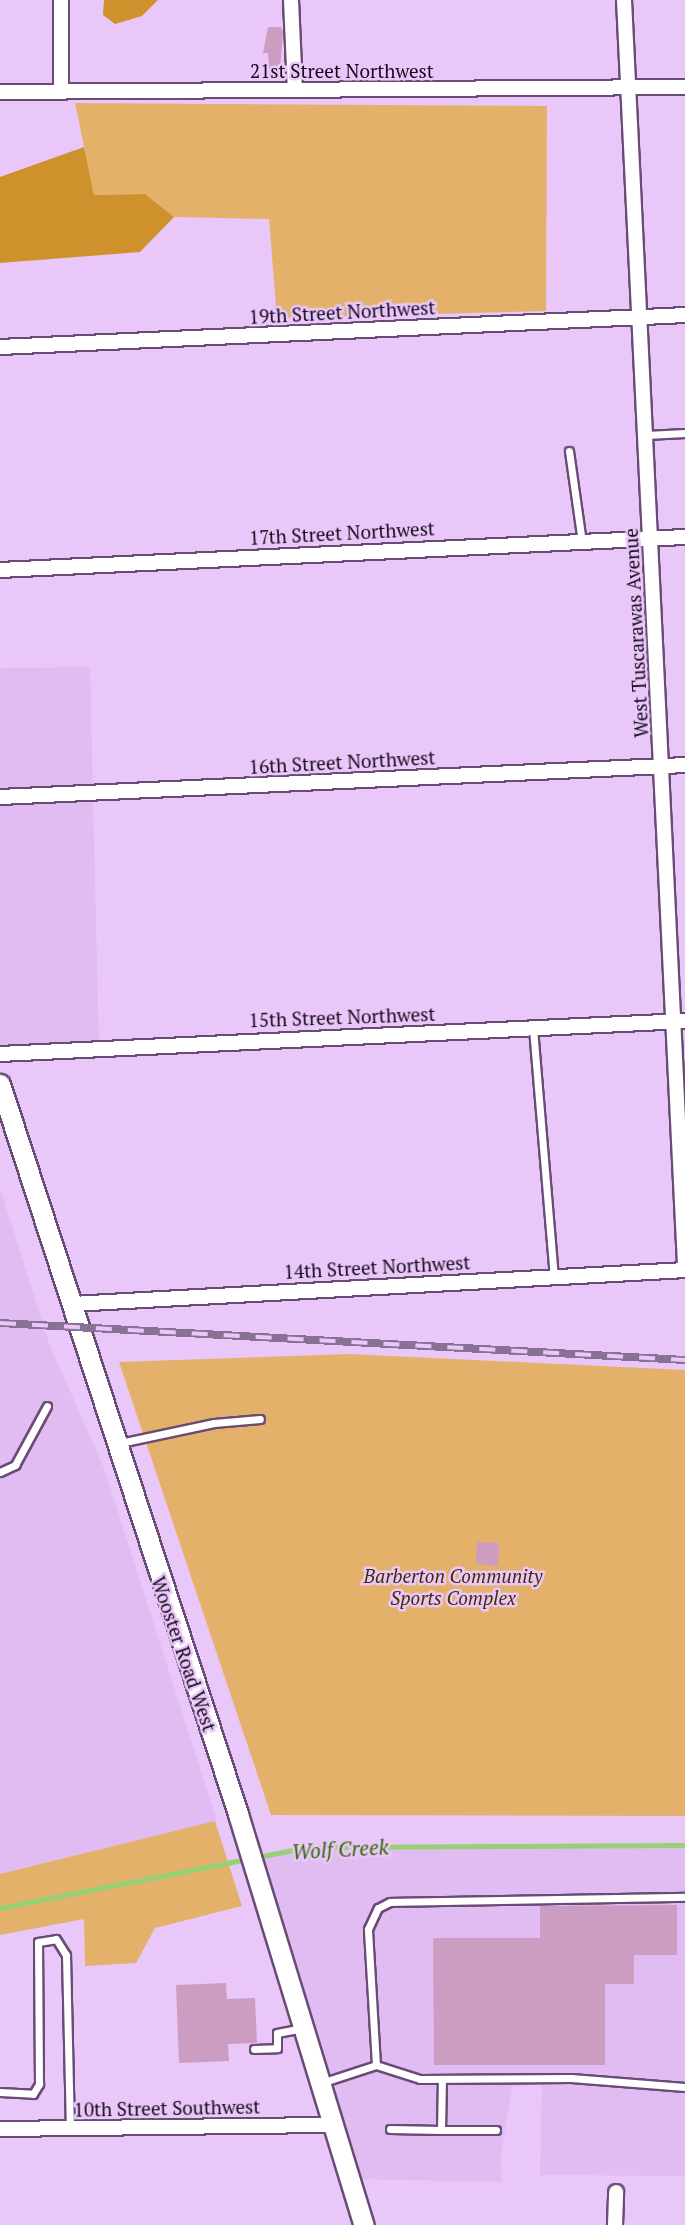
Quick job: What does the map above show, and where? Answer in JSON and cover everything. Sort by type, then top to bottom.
[{"type":"main road","name":"Wooster Road West","points":[[0,1084],[238,1814],[364,2225]]},
{"type":"street","points":[[61,0],[61,92]]},
{"type":"street","points":[[290,0],[295,90]]},
{"type":"street","name":"West Tuscarawas Avenue","points":[[624,0],[662,765],[679,1021],[685,1264]]},
{"type":"street","name":"21st Street Northwest","points":[[0,92],[629,90],[685,87]]},
{"type":"street","name":"19th Street Northwest","points":[[0,347],[685,315]]},
{"type":"street","name":"17th Street Northwest","points":[[0,569],[685,537]]},
{"type":"street","name":"16th Street Northwest","points":[[0,797],[685,765]]},
{"type":"street","name":"15th Street Northwest","points":[[0,1054],[679,1021]]},
{"type":"street","name":"14th Street Northwest","points":[[72,1304],[685,1270]]},
{"type":"street","name":"10th Street Southwest","points":[[0,2129],[334,2125]]},
{"type":"street","points":[[615,2225],[616,2192]]},
{"type":"lane","points":[[646,435],[685,433]]},
{"type":"lane","points":[[569,452],[582,542]]},
{"type":"lane","points":[[533,1027],[554,1277]]},
{"type":"lane","points":[[0,1472],[15,1465],[47,1406]]},
{"type":"lane","points":[[116,1444],[214,1423],[260,1419]]},
{"type":"lane","points":[[376,2065],[368,1928],[377,1908],[390,1902],[685,1896]]},
{"type":"lane","points":[[0,2092],[33,2094],[39,2084],[38,1942],[56,1939],[66,1955],[70,2128]]},
{"type":"lane","points":[[254,2049],[277,2048],[277,2033],[303,2027]]},
{"type":"lane","points":[[321,2083],[376,2065],[397,2076],[442,2079],[571,2078],[685,2087]]},
{"type":"lane","points":[[441,2130],[442,2079]]},
{"type":"lane","points":[[390,2129],[496,2130]]},
{"type":"shaded area","points":[[104,0],[158,0],[142,16],[115,24],[103,15]]},
{"type":"shaded area","points":[[84,147],[94,195],[145,194],[174,217],[140,252],[0,263],[0,177]]},
{"type":"shaded area","points":[[90,667],[99,1048],[0,1054],[0,668]]},
{"type":"shaded area","points":[[0,1188],[50,1346],[104,1468],[217,1821],[0,1874]]},
{"type":"shaded area","points":[[685,1846],[685,2176],[540,2175],[542,2083],[512,2087],[501,2155],[502,2182],[352,2179],[252,1859],[307,1847]]},
{"type":"green space","points":[[75,103],[547,106],[546,311],[277,318],[269,219],[174,217],[145,194],[94,195]]},
{"type":"green space","name":"Barberton Community Sports Complex","points":[[350,1354],[685,1370],[685,1816],[271,1815],[119,1362]]},
{"type":"green space","points":[[215,1821],[242,1906],[155,1928],[136,1963],[85,1966],[84,1919],[0,1935],[0,1874]]},
{"type":"building","points":[[268,27],[281,27],[283,32],[280,69],[269,69],[268,53],[263,53]]},
{"type":"building","points":[[477,1542],[499,1543],[498,1566],[476,1564]]},
{"type":"building","points":[[677,1905],[677,1955],[634,1955],[634,1984],[605,1984],[605,2065],[434,2065],[433,1938],[540,1938],[540,1906]]},
{"type":"building","points":[[226,1983],[227,1999],[255,1998],[257,2043],[228,2044],[229,2061],[179,2063],[176,1985]]},
{"type":"waterway","name":"Wolf Creek","points":[[0,1908],[307,1847],[685,1845]]},
{"type":"railway","points":[[0,1323],[685,1360]]}]
